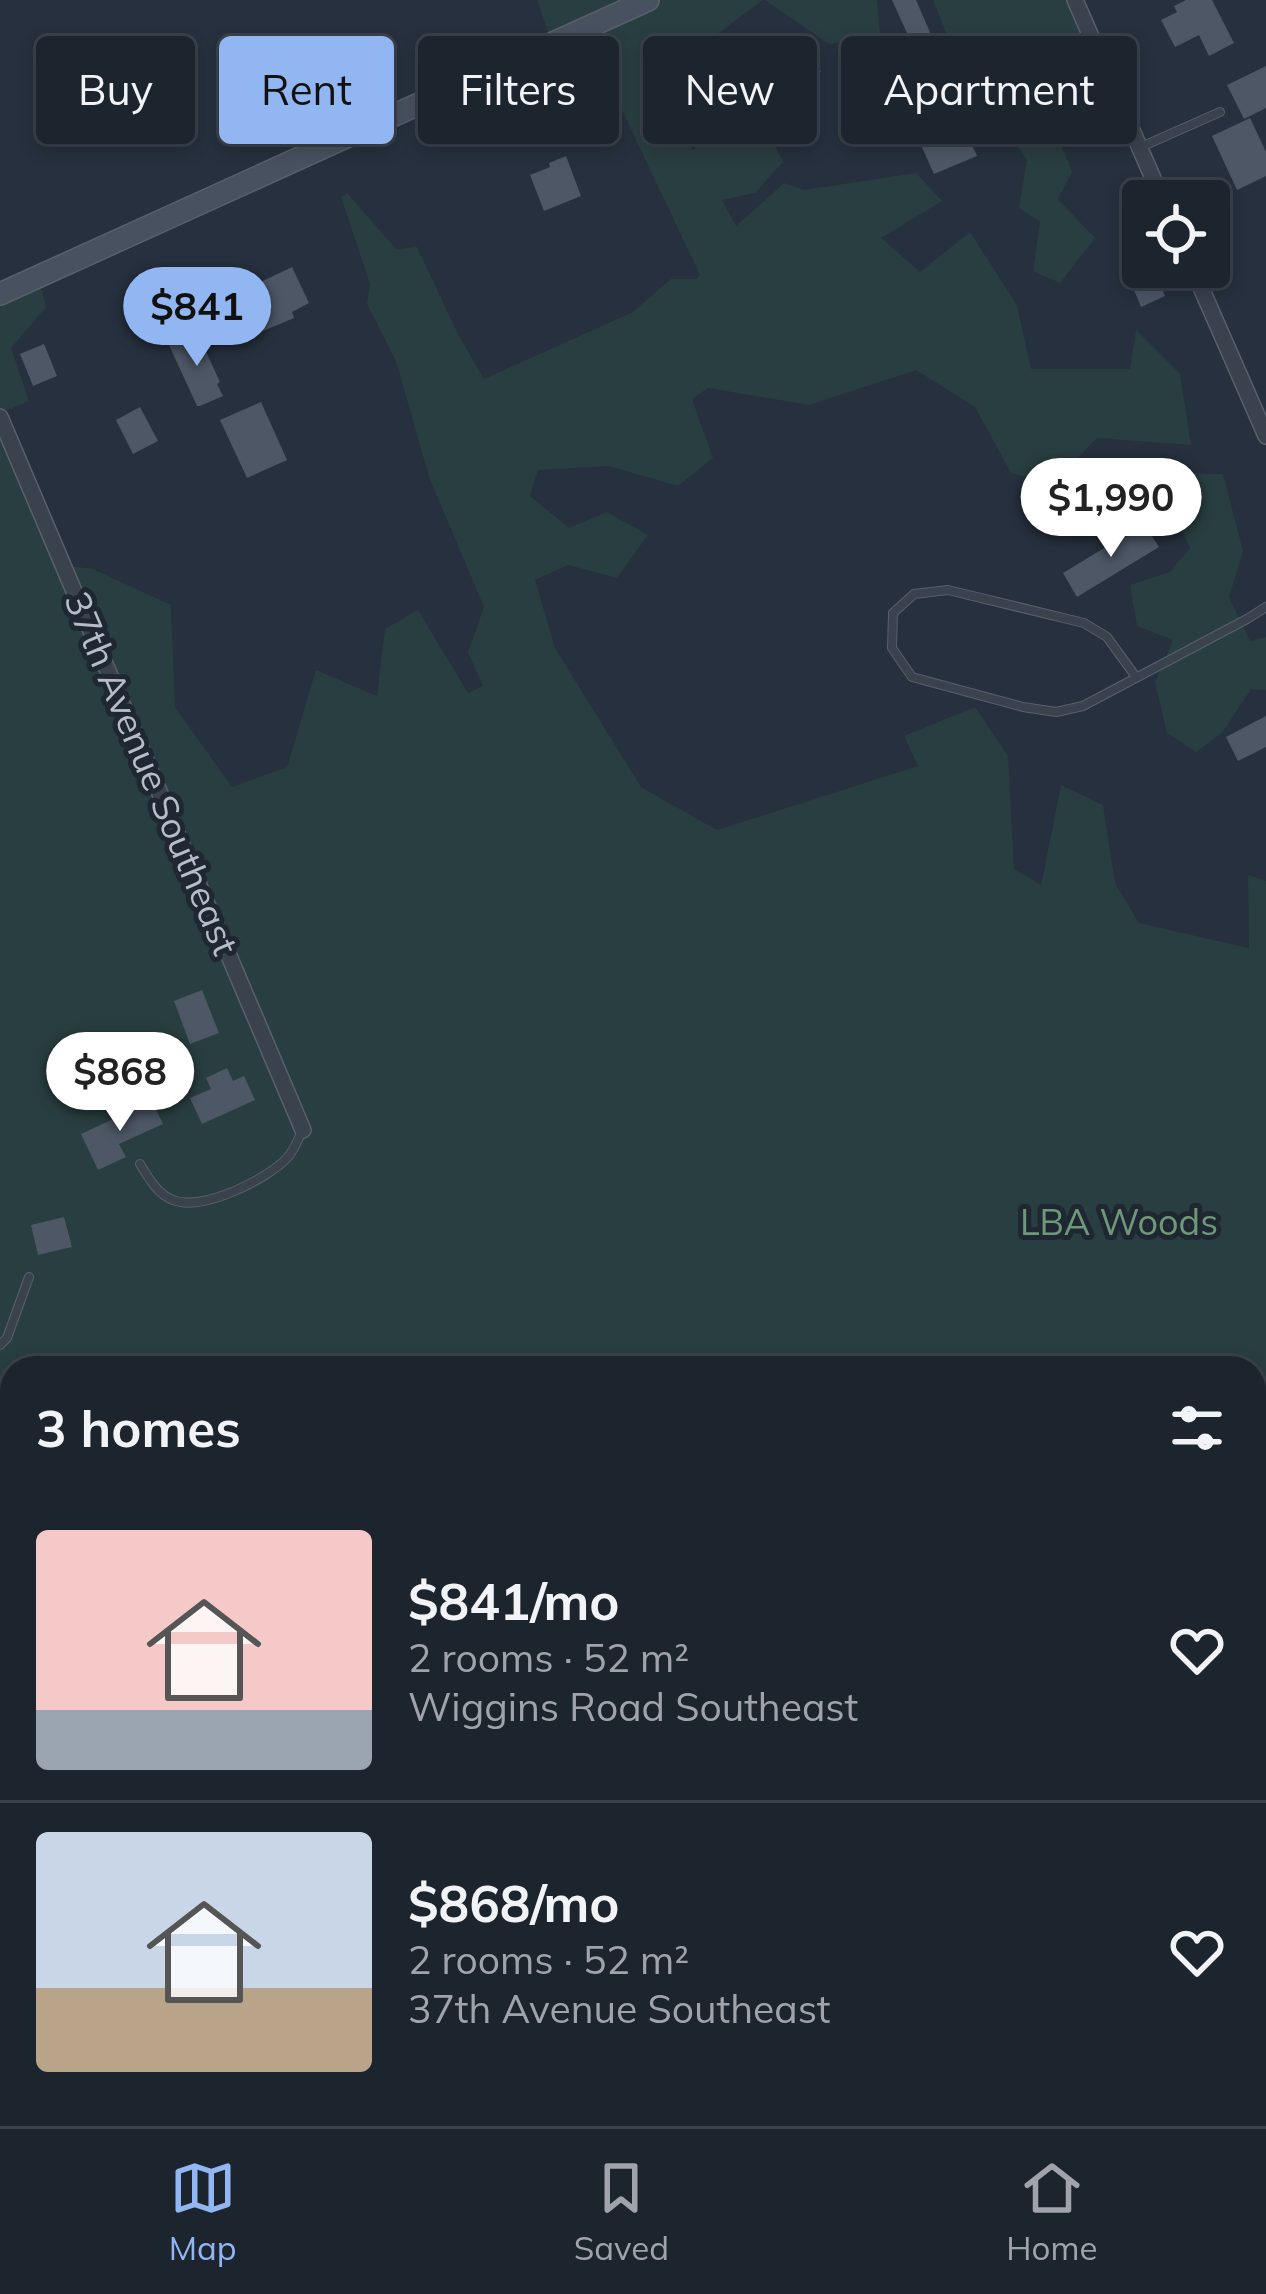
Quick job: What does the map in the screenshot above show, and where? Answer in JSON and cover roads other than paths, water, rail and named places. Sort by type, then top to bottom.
[{"type":"street","points":[[0,294],[647,0]]},
{"type":"street","points":[[1075,0],[1154,180]]},
{"type":"street","points":[[1201,288],[1266,436]]},
{"type":"street","name":"37th Avenue Southeast","points":[[0,418],[303,1130]]},
{"type":"lane","points":[[1140,147],[1220,112]]},
{"type":"lane","points":[[1136,677],[1107,637],[1084,623],[948,590],[914,594],[892,613],[892,648],[912,677],[1056,712],[1083,706],[1266,607]]},
{"type":"lane","points":[[140,1164],[166,1198],[211,1201],[278,1166],[303,1130]]},
{"type":"lane","points":[[0,1345],[7,1338],[29,1276]]},
{"type":"park label","name":"LBA Woods","points":[[1119,1221]]}]
